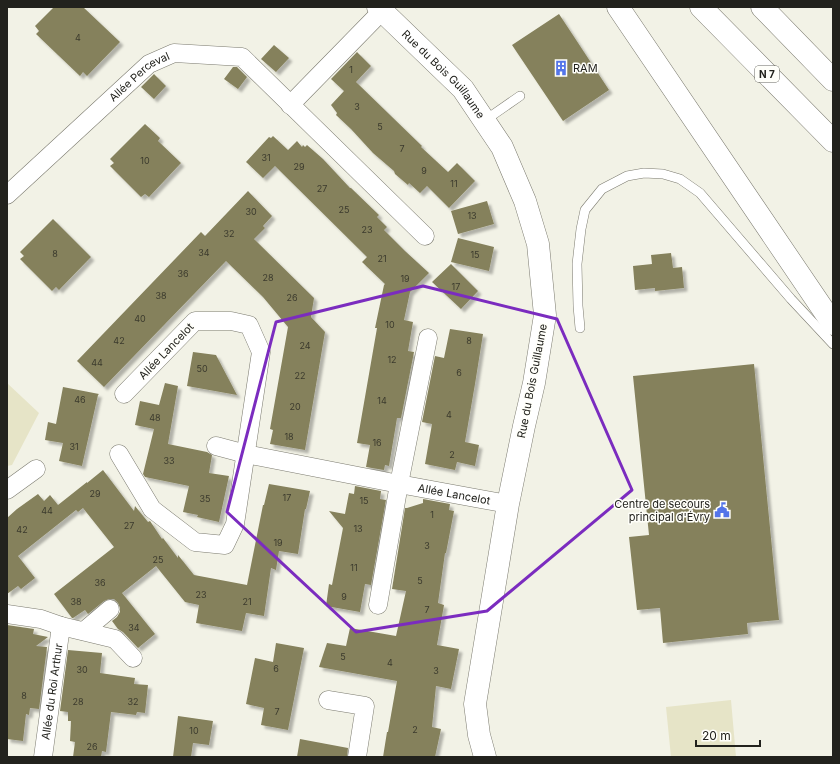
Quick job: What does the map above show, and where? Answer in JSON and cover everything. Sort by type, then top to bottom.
[{"type":"main road","points":[[618,7],[833,324]]},
{"type":"main road","name":"N 7","points":[[701,7],[833,141]]},
{"type":"main road","points":[[762,7],[833,80]]},
{"type":"main road","name":"Rue du Bois Guillaume","points":[[380,9],[463,89],[502,147],[525,201],[538,244],[545,314],[534,383],[508,504],[475,704],[479,735],[485,757]]},
{"type":"street","points":[[290,105],[380,9]]},
{"type":"street","name":"Allée Perceval","points":[[7,195],[149,64],[174,53],[242,57],[425,236]]},
{"type":"street","name":"Allée Lancelot","points":[[119,454],[152,509],[195,542],[225,545],[235,524],[262,352],[249,325],[231,321],[195,321],[124,394]]},
{"type":"street","points":[[378,605],[399,484],[428,338]]},
{"type":"street","name":"Allée Lancelot","points":[[216,446],[246,454],[508,504]]},
{"type":"street","points":[[7,490],[36,468]]},
{"type":"street","points":[[84,631],[110,609]]},
{"type":"street","points":[[7,614],[42,619],[61,626],[115,639],[133,658]]},
{"type":"street","name":"Allée du Roi Arthur","points":[[43,757],[61,626]]},
{"type":"street","points":[[328,700],[365,706],[357,757]]},
{"type":"lane","points":[[484,121],[520,96]]},
{"type":"lane","points":[[580,328],[577,264],[585,210],[602,190],[627,176],[644,173],[663,174],[680,179],[700,193],[791,299],[833,344]]},
{"type":"highlighted area","points":[[423,286],[557,319],[632,490],[487,611],[356,632],[227,512],[276,322]]},
{"type":"shaded area","points":[[7,383],[39,413],[12,465],[7,466]]},
{"type":"shaded area","points":[[731,700],[736,757],[671,757],[666,707]]},
{"type":"building","points":[[54,7],[83,7],[120,42],[87,76],[83,72],[80,76],[36,34],[39,31],[35,26]]},
{"type":"building","name":"RAM","points":[[559,14],[609,90],[563,121],[512,45]]},
{"type":"building","points":[[274,45],[289,58],[276,72],[261,59]]},
{"type":"building","points":[[357,52],[371,66],[356,82],[448,172],[457,163],[475,181],[449,208],[427,186],[420,193],[409,183],[408,185],[373,153],[336,115],[337,113],[331,105],[344,91],[331,79]]},
{"type":"building","points":[[233,67],[237,67],[247,77],[238,89],[224,79]]},
{"type":"building","points":[[154,74],[166,86],[154,99],[141,87]]},
{"type":"building","points":[[145,124],[160,138],[158,141],[181,163],[149,197],[145,194],[141,197],[110,166],[114,163],[110,159]]},
{"type":"building","points":[[273,136],[288,150],[297,141],[302,147],[303,145],[305,147],[307,145],[323,159],[350,188],[379,215],[377,217],[387,227],[384,230],[429,273],[410,292],[404,320],[413,322],[408,351],[414,352],[401,418],[397,418],[389,466],[385,465],[384,470],[366,467],[370,445],[357,443],[377,328],[375,328],[385,284],[362,262],[367,257],[275,166],[263,178],[246,162],[269,137],[271,138]]},
{"type":"building","points":[[248,191],[272,216],[263,226],[265,228],[254,239],[314,298],[311,317],[325,332],[305,450],[270,444],[273,430],[270,429],[288,327],[263,297],[226,261],[104,387],[77,361],[201,232],[205,236]]},
{"type":"building","points":[[487,201],[494,224],[458,234],[451,211]]},
{"type":"building","points":[[53,219],[91,257],[59,290],[56,287],[52,291],[20,259],[24,256],[20,252]]},
{"type":"building","points":[[458,238],[494,247],[489,271],[451,262]]},
{"type":"building","points":[[671,253],[673,268],[682,267],[684,288],[655,291],[655,288],[635,290],[633,266],[652,264],[651,255]]},
{"type":"building","points":[[451,264],[478,291],[461,309],[432,282]]},
{"type":"building","points":[[450,329],[483,334],[465,442],[479,445],[475,466],[457,462],[455,470],[425,464],[432,424],[422,422],[435,356],[444,358]]},
{"type":"building","points":[[193,352],[216,355],[237,395],[187,386]]},
{"type":"building","points":[[754,364],[779,620],[747,623],[748,634],[663,643],[660,608],[637,610],[629,537],[649,535],[633,376]]},
{"type":"building","points":[[165,383],[178,386],[168,444],[207,452],[212,455],[209,473],[229,476],[219,522],[183,512],[189,486],[145,477],[143,474],[154,429],[135,425],[140,401],[159,405]]},
{"type":"building","points":[[63,387],[99,394],[82,466],[59,461],[63,443],[45,440],[48,422],[56,424]]},
{"type":"building","points":[[103,470],[134,511],[135,506],[148,522],[150,521],[162,539],[163,538],[178,558],[178,555],[194,575],[247,585],[263,505],[269,484],[310,491],[305,509],[298,554],[279,551],[276,570],[271,568],[264,616],[246,613],[242,631],[196,623],[199,605],[185,602],[156,566],[122,593],[155,634],[138,648],[123,632],[118,629],[112,621],[120,612],[118,603],[114,599],[104,601],[88,614],[85,610],[72,618],[54,594],[114,547],[83,508],[78,512],[76,510],[18,556],[35,578],[21,589],[18,586],[7,594],[7,518],[38,494],[44,501],[50,495],[58,505]]},
{"type":"building","points":[[355,486],[381,491],[380,499],[386,500],[371,585],[365,584],[360,612],[326,606],[329,584],[332,585],[343,528],[329,511],[345,514],[349,493],[354,494]]},
{"type":"building","points":[[423,499],[450,504],[449,510],[454,511],[445,553],[438,603],[444,605],[437,645],[459,649],[451,689],[436,686],[432,727],[441,729],[435,757],[383,757],[397,681],[319,667],[327,643],[346,646],[350,628],[396,636],[406,591],[392,589],[405,508],[423,503]]},
{"type":"building","points":[[7,625],[34,629],[33,634],[48,637],[36,646],[47,647],[39,709],[30,708],[29,715],[26,714],[23,741],[7,739]]},
{"type":"building","points":[[276,643],[304,648],[288,730],[261,725],[264,708],[246,704],[255,658],[273,662]]},
{"type":"building","points":[[68,650],[102,653],[100,673],[135,678],[134,684],[148,685],[145,713],[137,712],[136,715],[111,712],[106,752],[102,751],[101,757],[73,757],[75,742],[70,741],[71,721],[68,721],[68,712],[60,711]]},
{"type":"building","points":[[178,716],[213,721],[209,745],[193,743],[191,757],[173,757]]},
{"type":"building","points":[[300,739],[348,748],[347,757],[297,757]]},
{"type":"place","name":"RAM","points":[[561,68]]},
{"type":"place","name":"Centre de secours principal d'Évry","points":[[722,510]]}]
